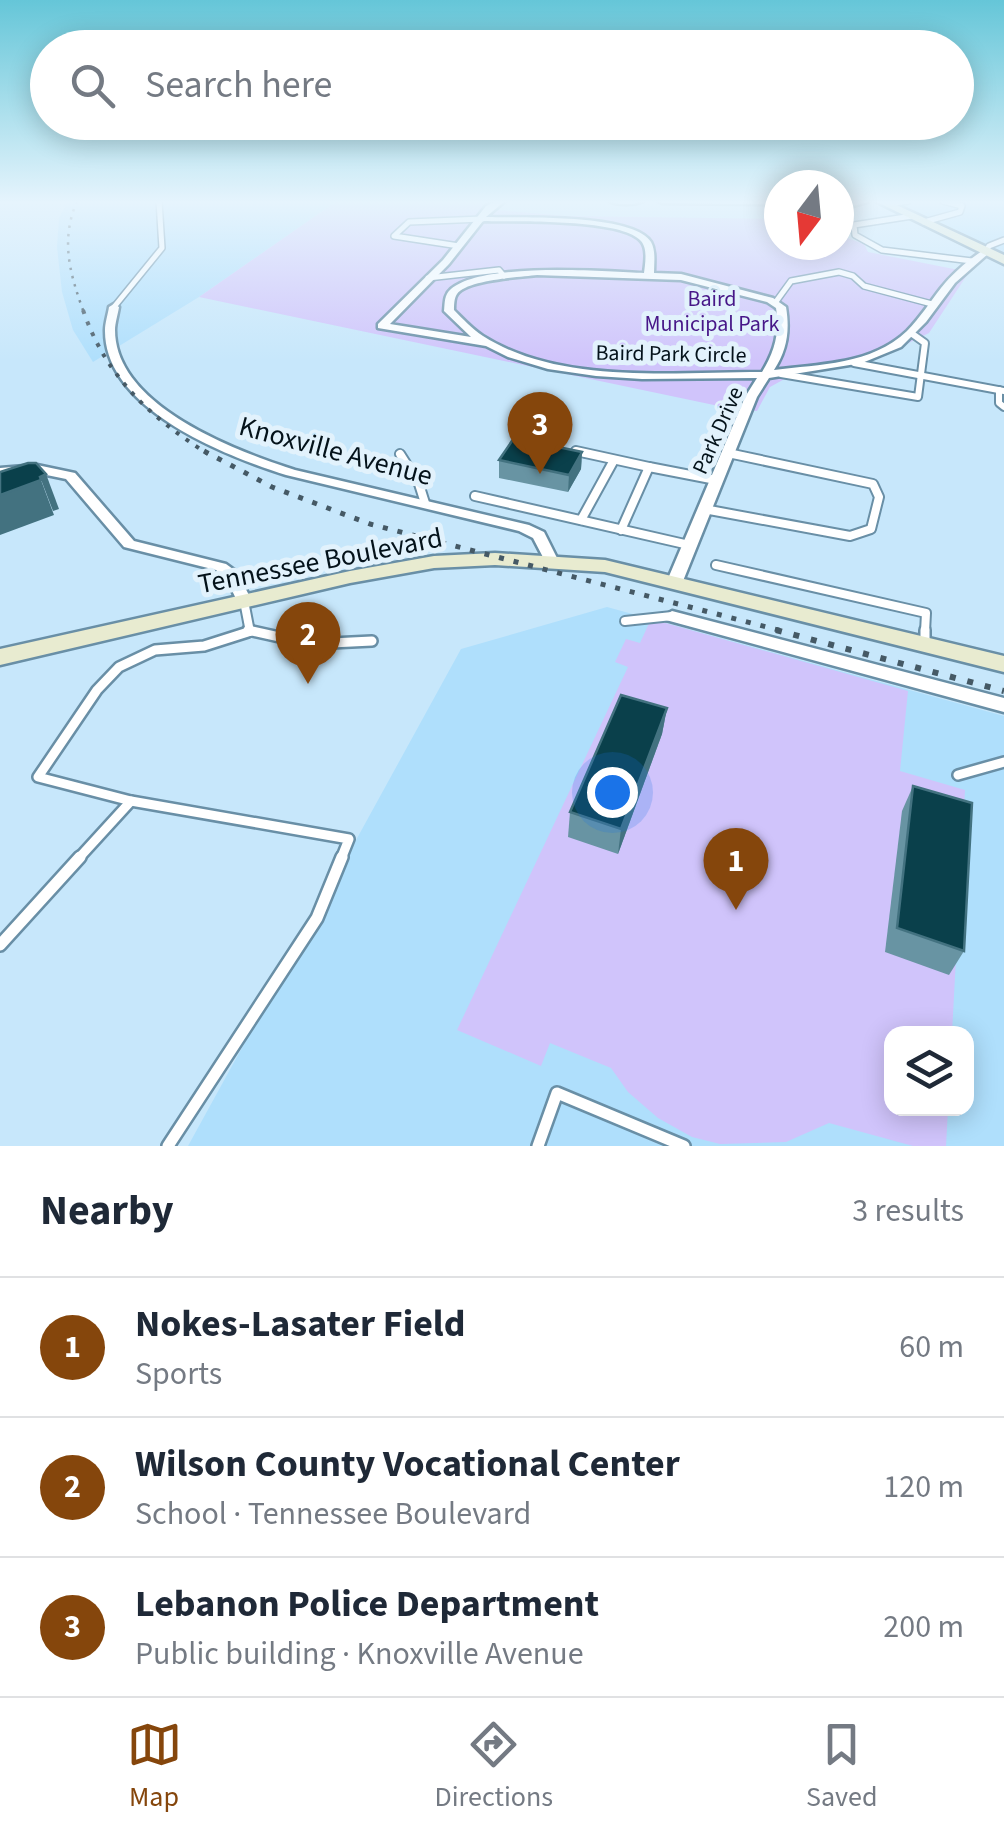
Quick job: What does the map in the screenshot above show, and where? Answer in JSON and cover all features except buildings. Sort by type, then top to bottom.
[{"type":"street","name":"Baird Park Circle","points":[[451,254],[382,326],[489,343]]},
{"type":"street","points":[[648,275],[649,254]]},
{"type":"street","name":"Park Drive","points":[[675,580],[751,396],[771,374],[854,363],[882,353],[911,333],[956,272],[983,254]]},
{"type":"street","name":"Baird Park Circle","points":[[536,272],[648,275],[700,280],[781,306],[780,355],[771,374],[585,371],[522,358],[489,343],[454,318],[447,303],[456,288],[504,276],[536,272]]},
{"type":"street","name":"Knoxville Avenue","points":[[114,307],[108,323],[110,347],[130,381],[192,432],[220,448],[290,471],[524,528],[539,535],[551,560]]},
{"type":"street","points":[[0,472],[36,469],[70,476],[129,544],[221,567],[232,575],[244,601]]},
{"type":"street","name":"Tennessee Boulevard","points":[[0,657],[434,562],[551,560],[675,580],[1004,664]]},
{"type":"street","points":[[672,616],[1004,704]]},
{"type":"lane","points":[[114,307],[157,254]]},
{"type":"lane","points":[[919,254],[972,261]]},
{"type":"lane","points":[[428,278],[499,270],[504,276]]},
{"type":"lane","points":[[774,303],[791,281],[839,272],[853,276],[864,286],[932,304]]},
{"type":"lane","points":[[771,374],[918,397],[926,343],[911,333]]},
{"type":"lane","points":[[854,363],[1002,390],[999,403],[1004,407]]},
{"type":"lane","points":[[561,449],[716,480]]},
{"type":"lane","points":[[704,509],[850,536],[871,530],[879,497],[873,484],[728,452]]},
{"type":"lane","points":[[400,454],[420,484],[424,502]]},
{"type":"lane","points":[[581,520],[614,460]]},
{"type":"lane","points":[[621,530],[648,467]]},
{"type":"lane","points":[[475,496],[690,546]]},
{"type":"lane","points":[[716,565],[926,613],[926,644]]},
{"type":"lane","points":[[244,601],[248,632]]},
{"type":"lane","points":[[625,621],[654,614],[672,616]]},
{"type":"lane","points":[[168,1146],[317,918],[349,838],[130,801],[38,776],[97,690],[119,667],[155,650],[204,646],[248,632],[311,644],[372,640]]},
{"type":"lane","points":[[958,775],[1004,762]]},
{"type":"lane","points":[[0,945],[130,801]]},
{"type":"lane","points":[[538,1146],[557,1093],[684,1146]]},
{"type":"shaded area","points":[[58,254],[260,254],[93,362],[73,330],[62,292]]},
{"type":"shaded area","points":[[607,607],[1004,716],[1004,1146],[188,1146],[461,649]]},
{"type":"green space","name":"Baird Municipal Park","points":[[260,254],[764,254],[764,260],[854,260],[854,254],[881,254],[969,272],[929,333],[876,359],[790,376],[770,387],[757,411],[199,297]]},
{"type":"green space","points":[[651,619],[908,691],[900,771],[965,790],[952,1026],[884,1026],[884,1116],[948,1116],[946,1146],[913,1146],[829,1123],[786,1142],[720,1144],[692,1137],[658,1118],[628,1092],[611,1068],[550,1043],[541,1066],[457,1030],[628,667],[615,662],[626,639],[640,643]]},
{"type":"railway","points":[[69,254],[83,310]]},
{"type":"railway","points":[[83,310],[104,356],[132,393],[167,425],[208,454]]},
{"type":"railway","points":[[204,451],[272,487],[370,524],[786,632]]},
{"type":"railway","points":[[776,630],[1004,691]]},
{"type":"place","name":"Lebanon Police Department","points":[[540,474]]},
{"type":"place","name":"Wilson County Vocational Center","points":[[308,684]]},
{"type":"place","name":"Nokes-Lasater Field","points":[[736,910]]}]
